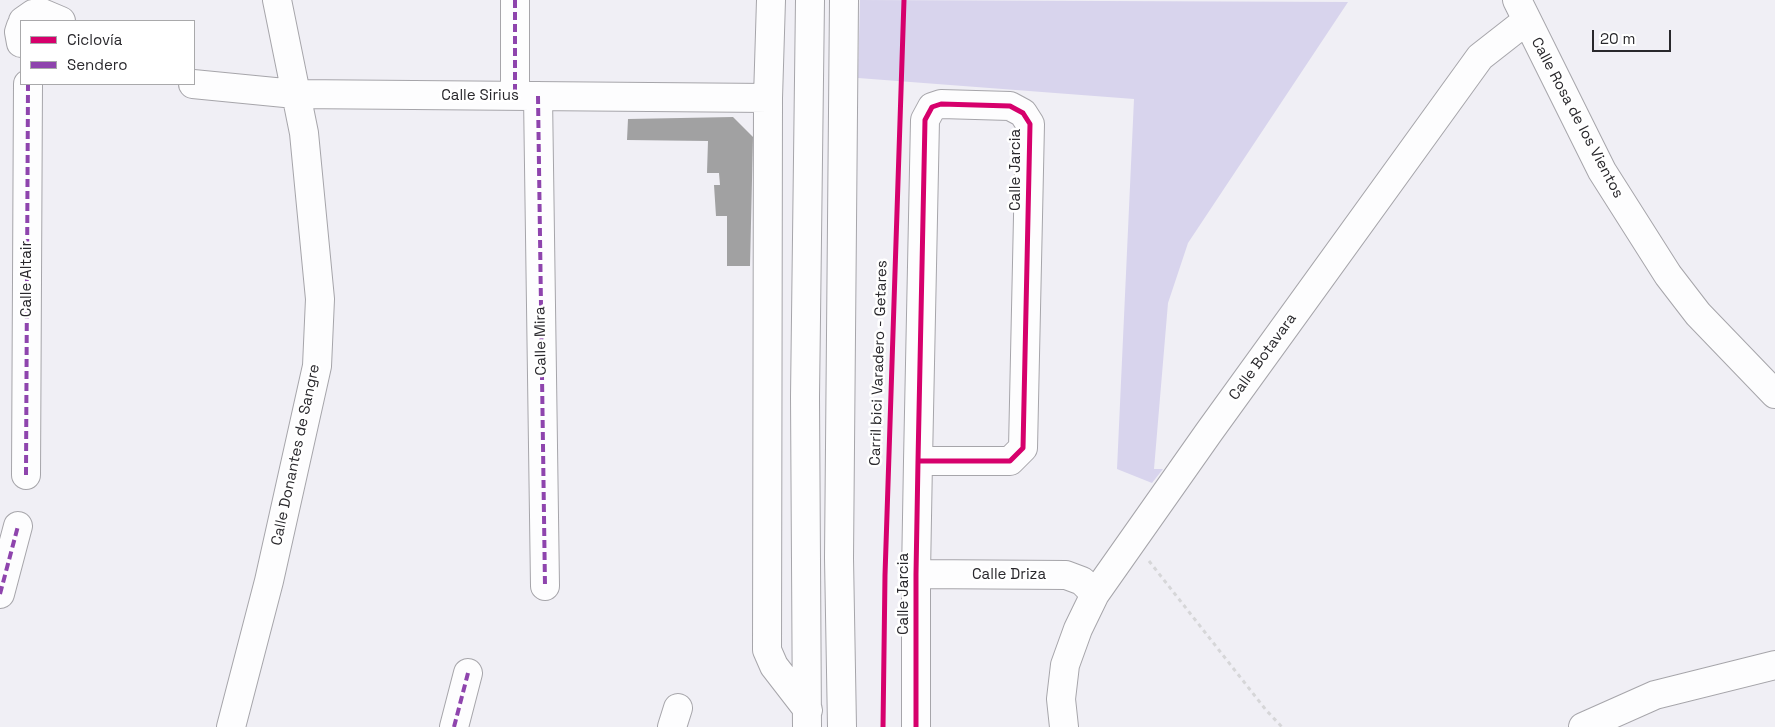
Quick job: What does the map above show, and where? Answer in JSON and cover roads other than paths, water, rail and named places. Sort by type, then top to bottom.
[{"type":"street","name":"Calle Donantes de Sangre","points":[[231,727],[269,581],[317,366],[320,299],[304,133],[277,0]]},
{"type":"street","name":"Calle Mira","points":[[515,0],[526,96],[545,586]]},
{"type":"street","points":[[771,0],[768,98],[767,650],[774,666],[808,719]]},
{"type":"street","points":[[808,719],[805,397],[810,0]]},
{"type":"street","points":[[842,727],[839,558],[844,0]]},
{"type":"street","name":"Calle Rosa de los Vientos","points":[[1522,10],[1602,171],[1668,275],[1698,314],[1775,394]]},
{"type":"street","name":"Calle Botavara","points":[[1064,727],[1061,699],[1065,665],[1078,629],[1095,594],[1209,432],[1480,57],[1522,10]]},
{"type":"street","name":"Calle Sirius","points":[[195,84],[295,94],[768,98]]},
{"type":"street","name":"Calle Altair","points":[[26,475],[28,85]]},
{"type":"street","name":"Calle Jarcia","points":[[916,727],[916,574],[918,461],[926,115],[932,107],[941,104],[1010,106],[1023,113],[1030,124],[1023,448],[1010,461],[918,461]]},
{"type":"street","points":[[0,594],[18,526]]},
{"type":"street","name":"Calle Driza","points":[[916,574],[1066,575],[1082,581],[1095,594]]},
{"type":"street","points":[[1582,727],[1656,695],[1775,665]]},
{"type":"street","points":[[454,727],[468,673]]}]
